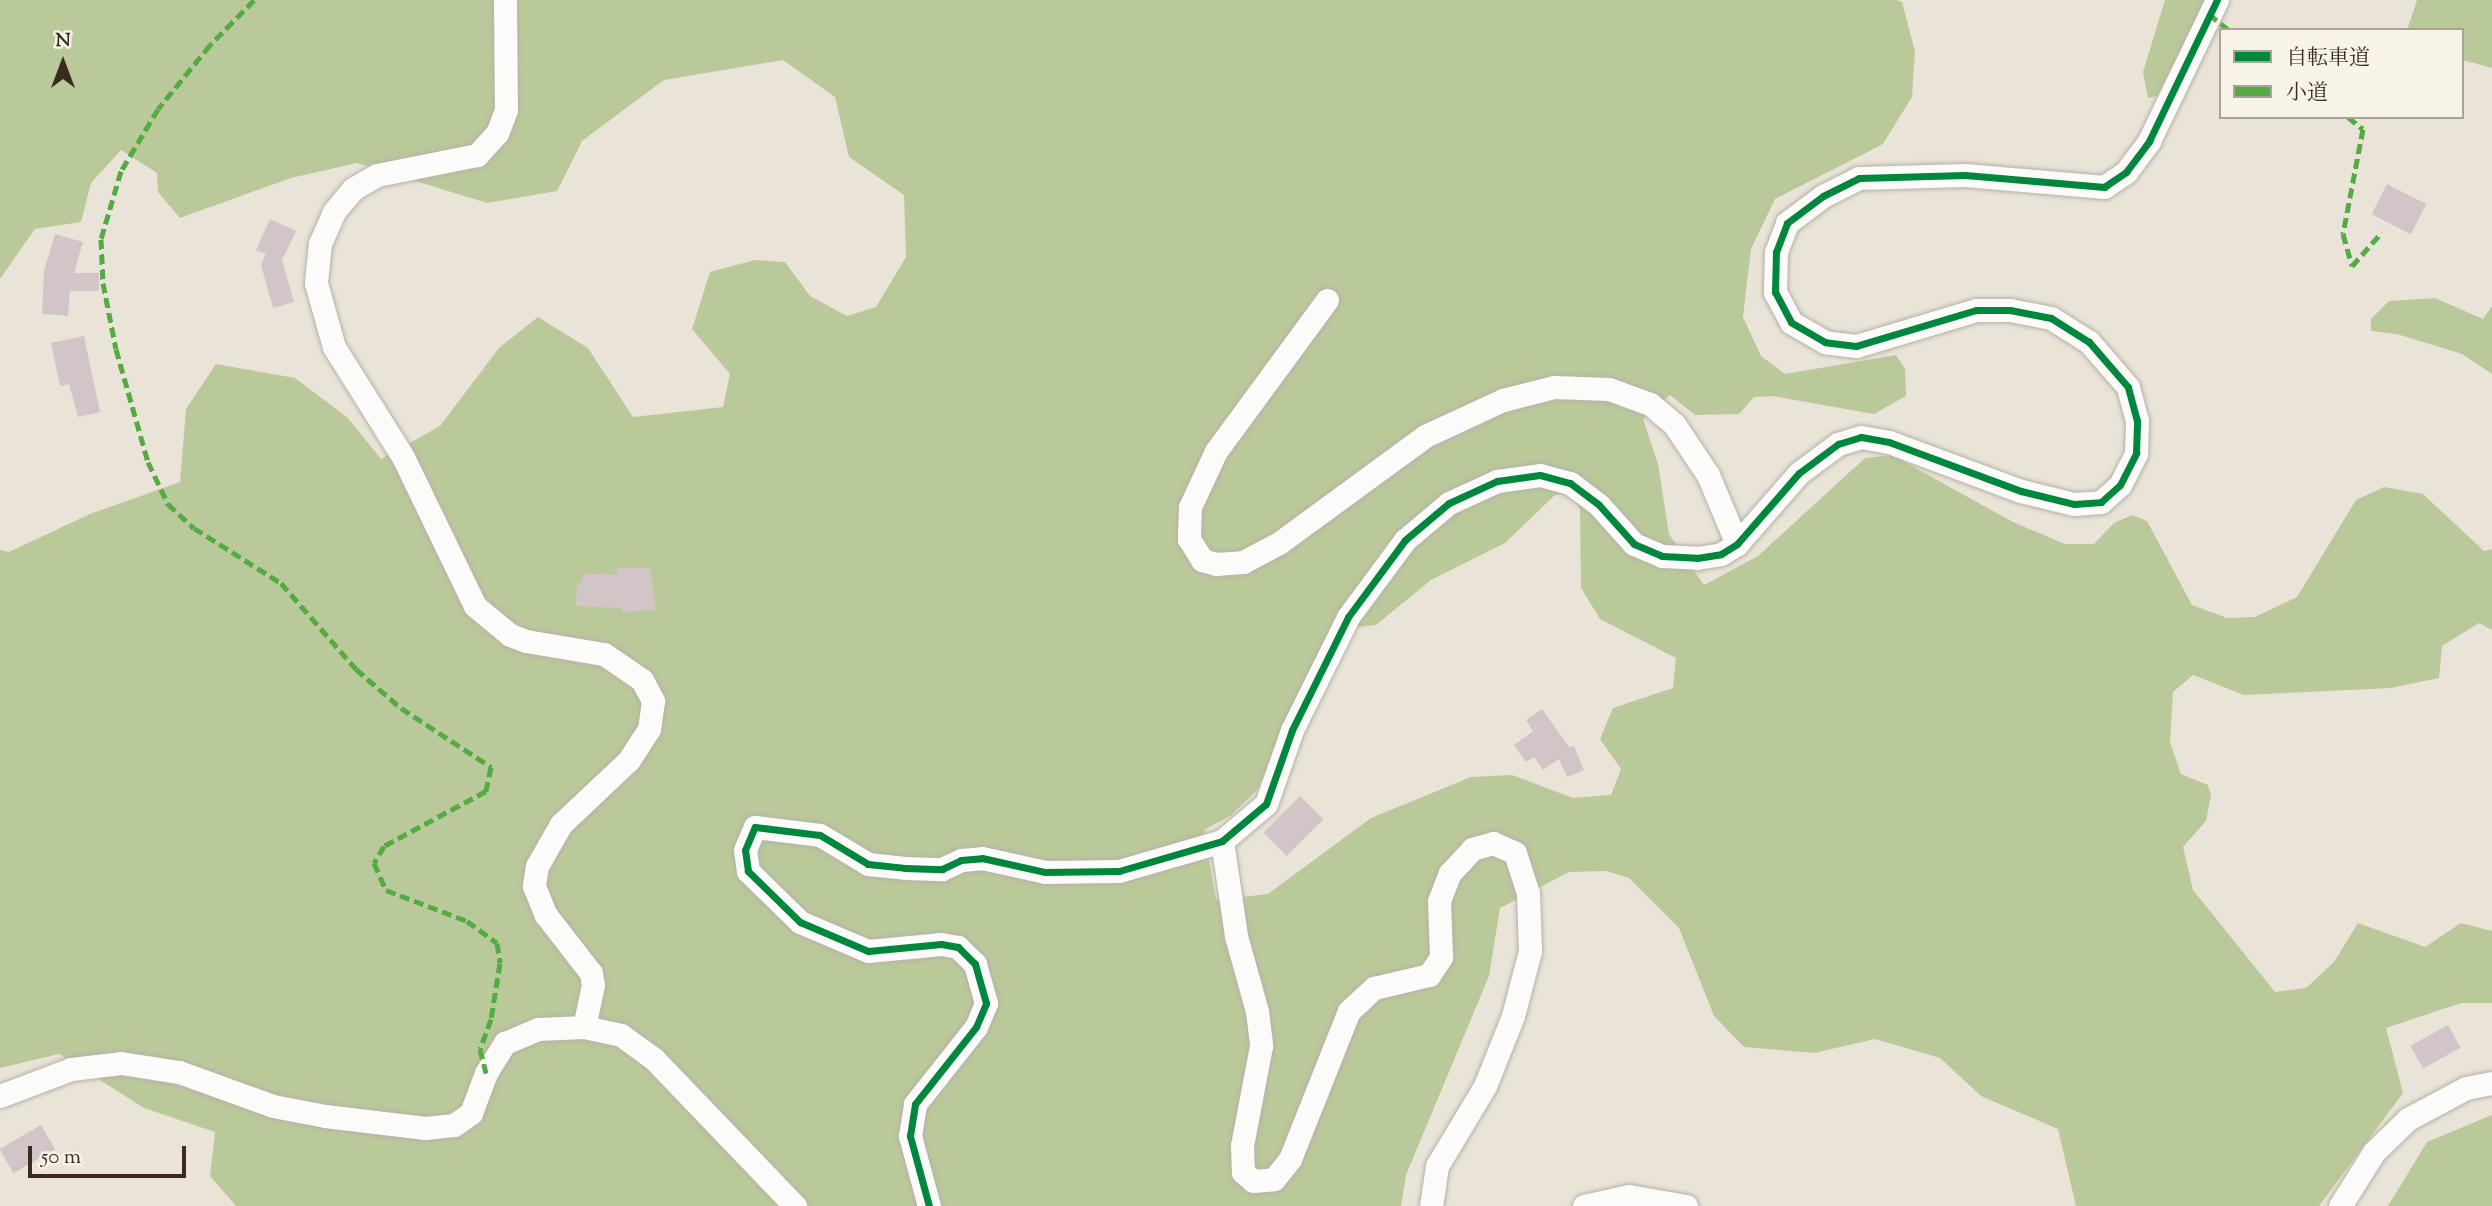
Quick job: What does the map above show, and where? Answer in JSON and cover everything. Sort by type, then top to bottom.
[{"type":"street","points":[[505,0],[506,110],[497,133],[477,155],[377,175],[353,189],[334,212],[320,244],[316,283],[334,347],[403,457],[475,606],[510,635],[543,646],[604,654],[642,680],[653,701],[649,729],[629,760],[561,824],[537,866],[534,886],[546,915],[591,973],[593,985],[584,1027]]},
{"type":"street","points":[[929,1206],[910,1136],[915,1104],[976,1027],[986,1003],[975,964],[958,947],[941,944],[869,951],[800,922],[748,871],[745,850],[755,827],[820,835],[868,864],[905,868],[942,869],[961,860],[982,858],[1045,872],[1119,871],[1222,841],[1266,804],[1292,730],[1348,617],[1405,540],[1449,503],[1497,481],[1540,475],[1570,483],[1599,505],[1634,544],[1662,556],[1721,554],[1737,544],[1799,473],[1838,444],[1861,438],[1889,442],[1969,475],[2074,504],[2101,502],[2120,485],[2136,453],[2137,421],[2128,387],[2090,342],[2051,318],[2010,310],[1976,310],[1856,346],[1825,342],[1791,322],[1775,292],[1776,252],[1787,223],[1823,196],[1859,178],[1965,175],[2104,187],[2126,172],[2149,141],[2217,0]]},
{"type":"street","points":[[1327,300],[1216,452],[1190,507],[1189,539],[1202,560],[1243,562],[1279,542],[1425,436],[1503,400],[1554,387],[1609,389],[1650,404],[1674,424],[1708,475],[1737,544]]},
{"type":"street","points":[[1222,841],[1236,936],[1257,1011],[1261,1046],[1242,1146],[1243,1172],[1253,1181],[1274,1179],[1290,1159],[1349,1011],[1374,988],[1429,975],[1441,957],[1438,901],[1450,873],[1472,849],[1493,843],[1515,853],[1528,893],[1530,951],[1513,1016],[1485,1086],[1437,1166],[1431,1206]]},
{"type":"street","points":[[0,1096],[71,1069],[121,1063],[178,1072],[273,1106],[325,1116],[425,1128],[454,1125],[471,1113],[486,1073],[505,1043],[538,1029],[584,1027],[621,1035],[654,1059],[795,1206]]},
{"type":"street","points":[[2340,1206],[2374,1152],[2408,1119],[2466,1088],[2492,1083]]},
{"type":"street","points":[[1584,1206],[1629,1196],[1686,1206]]},
{"type":"green space","points":[[0,0],[1897,0],[1902,2],[1915,52],[1912,97],[1883,144],[1775,199],[1751,249],[1743,317],[1761,356],[1785,374],[1896,355],[1905,369],[1906,396],[1874,414],[1772,396],[1754,397],[1739,414],[1695,415],[1670,395],[1643,419],[1658,464],[1669,534],[1704,585],[1758,556],[1865,458],[1892,455],[2013,522],[2065,544],[2094,544],[2114,523],[2132,515],[2147,521],[2192,605],[2227,618],[2255,617],[2297,597],[2356,500],[2384,487],[2423,494],[2484,551],[2492,549],[2492,630],[2479,623],[2442,646],[2439,678],[2391,688],[2244,695],[2193,675],[2173,692],[2170,742],[2181,774],[2208,785],[2211,795],[2206,821],[2183,847],[2193,890],[2275,992],[2306,988],[2334,962],[2358,923],[2425,947],[2461,923],[2492,931],[2492,1003],[2461,1003],[2386,1028],[2403,1093],[2319,1206],[2076,1206],[2058,1129],[1981,1096],[1940,1058],[1875,1039],[1814,1053],[1744,1047],[1714,1016],[1679,928],[1629,878],[1606,871],[1569,872],[1500,908],[1489,976],[1406,1175],[1401,1206],[236,1206],[210,1176],[215,1132],[144,1108],[59,1054],[0,1068],[0,550],[9,552],[90,514],[180,482],[186,409],[216,364],[295,378],[348,418],[381,459],[440,426],[499,348],[538,317],[588,348],[633,417],[723,407],[730,374],[692,329],[710,272],[755,260],[785,262],[810,296],[847,316],[876,307],[906,257],[904,195],[849,157],[835,97],[783,60],[664,80],[582,141],[557,191],[487,203],[357,163],[291,178],[180,218],[158,192],[157,173],[121,150],[91,183],[81,222],[35,229],[0,279]],"holes":[[[1570,493],[1580,509],[1581,588],[1600,619],[1676,658],[1673,688],[1613,708],[1600,739],[1621,769],[1611,795],[1573,798],[1512,775],[1471,777],[1371,818],[1268,894],[1216,900],[1204,830],[1230,816],[1257,790],[1331,630],[1376,625],[1431,580],[1505,543],[1555,495]]]},
{"type":"green space","points":[[2165,0],[2206,0],[2157,96],[2148,98],[2143,72]]},
{"type":"green space","points":[[2417,0],[2492,0],[2492,68],[2464,61],[2464,28],[2408,28]]},
{"type":"green space","points":[[2435,298],[2483,319],[2492,306],[2492,374],[2462,354],[2397,334],[2371,331],[2371,319],[2389,301]]},
{"type":"green space","points":[[2492,1115],[2492,1206],[2388,1206],[2427,1142]]},
{"type":"building","points":[[2387,184],[2426,204],[2411,234],[2372,214]]},
{"type":"building","points":[[270,219],[296,231],[282,260],[294,302],[273,308],[261,265],[266,254],[256,250]]},
{"type":"building","points":[[55,234],[83,242],[74,273],[99,273],[99,291],[70,291],[68,316],[42,314],[44,271]]},
{"type":"building","points":[[84,336],[100,412],[78,417],[69,384],[60,386],[51,343]]},
{"type":"building","points":[[617,568],[650,568],[656,610],[622,612],[622,608],[576,606],[577,583],[582,583],[583,573],[617,575]]},
{"type":"building","points":[[1542,709],[1569,747],[1574,746],[1584,770],[1567,777],[1559,759],[1543,770],[1534,757],[1526,762],[1514,745],[1533,731],[1526,720]]},
{"type":"building","points":[[1300,796],[1323,819],[1287,856],[1263,833]]},
{"type":"building","points":[[2448,1025],[2461,1048],[2423,1069],[2410,1046]]},
{"type":"building","points":[[41,1125],[55,1149],[13,1173],[0,1149]]},
{"type":"marked path","points":[[254,0],[210,45],[158,109],[121,171],[101,239],[103,283],[116,349],[148,462],[168,504],[194,528],[281,583],[356,669],[401,708],[491,767],[486,791],[384,846],[374,863],[386,890],[467,921],[497,943],[500,963],[491,1019],[480,1049],[486,1073]]},
{"type":"marked path","points":[[2209,14],[2226,28]]},
{"type":"marked path","points":[[2350,119],[2363,129],[2343,234],[2352,266],[2382,232]]},
{"type":"cycle path","points":[[929,1206],[910,1136],[915,1104],[976,1027],[986,1003],[975,964],[958,947],[941,944],[868,951],[800,922],[748,871],[745,850],[755,827],[820,835],[868,864],[905,868],[942,869],[961,860],[982,858],[1045,872],[1119,871],[1222,841],[1266,804],[1292,730],[1348,617],[1405,540],[1449,503],[1497,481],[1540,475],[1570,483],[1599,505],[1634,544],[1662,556],[1697,558],[1721,554],[1737,544],[1799,473],[1838,444],[1861,437],[1889,442],[2021,491],[2074,504],[2101,502],[2120,485],[2136,453],[2137,421],[2128,387],[2089,342],[2051,318],[2010,310],[1976,310],[1856,346],[1825,342],[1791,322],[1775,292],[1776,252],[1787,223],[1823,196],[1859,178],[1965,175],[2104,187],[2126,172],[2149,141],[2217,0]]}]
